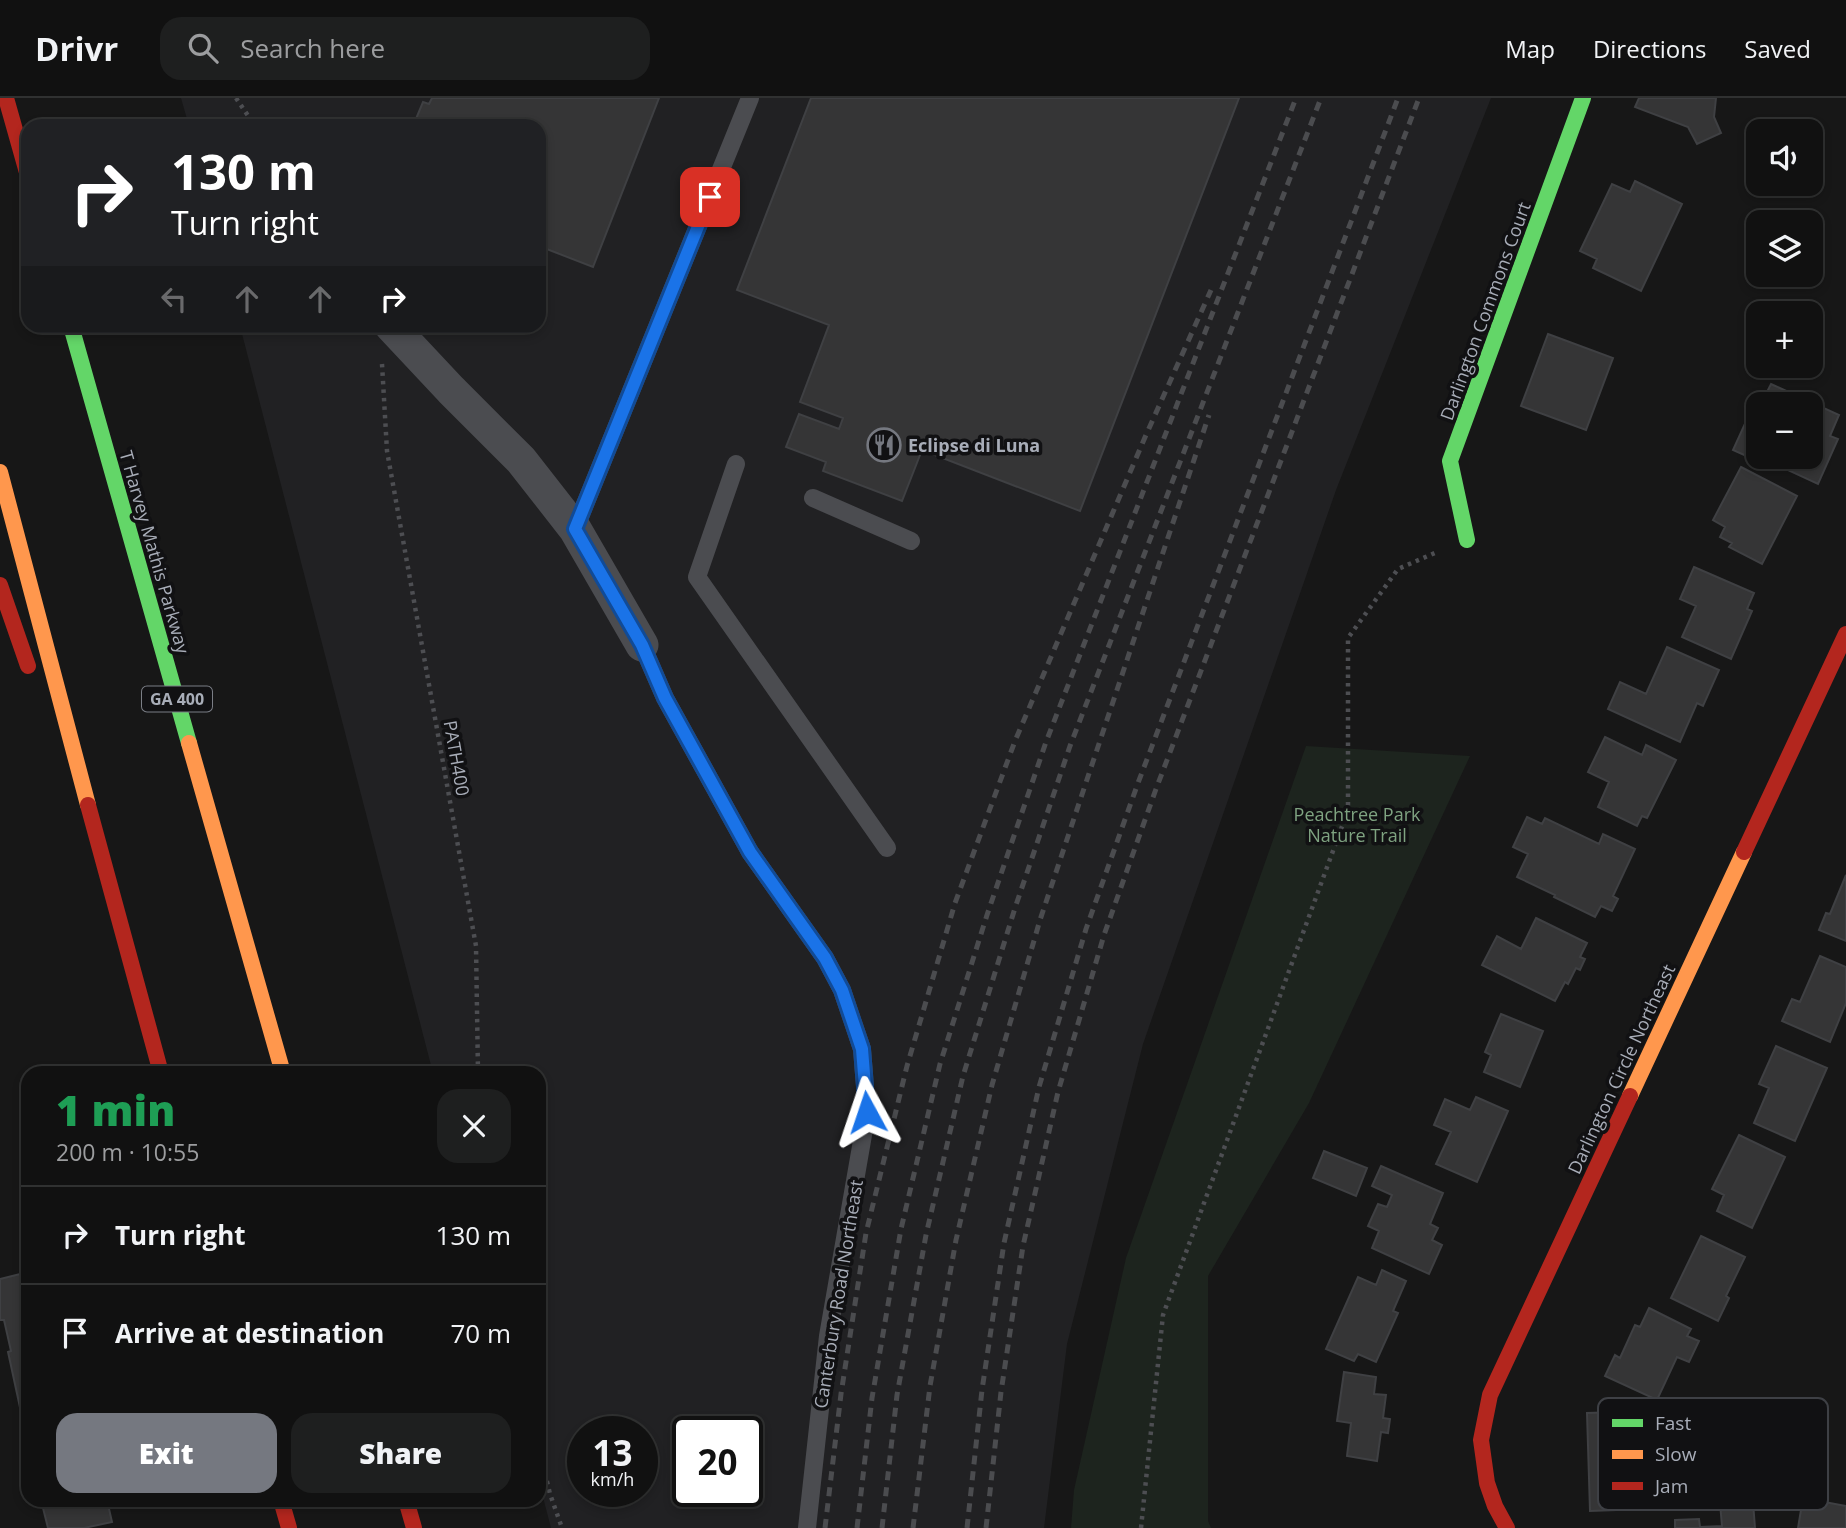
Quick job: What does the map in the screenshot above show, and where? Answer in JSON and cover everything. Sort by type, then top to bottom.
[{"type":"main road","points":[[6,98],[21,151]]},
{"type":"main road","name":"Darlington Commons Court","points":[[1467,540],[1450,461],[1583,98]]},
{"type":"main road","name":"T Harvey Mathis Parkway","points":[[73,333],[281,1066]]},
{"type":"main road","points":[[0,472],[159,1066]]},
{"type":"main road","points":[[0,585],[31,674]]},
{"type":"main road","name":"Darlington Circle Northeast","points":[[1507,1528],[1487,1483],[1481,1440],[1490,1395],[1846,634]]},
{"type":"main road","points":[[57,751],[128,956]]},
{"type":"main road","points":[[283,1507],[289,1528]]},
{"type":"main road","points":[[408,1507],[414,1528]]},
{"type":"street","name":"Canterbury Road Northeast","points":[[386,339],[451,390],[521,460],[575,529],[642,645]]},
{"type":"lane","points":[[575,529],[750,98]]},
{"type":"lane","points":[[736,464],[697,577],[887,848]]},
{"type":"lane","points":[[813,498],[911,541]]},
{"type":"lane","name":"Canterbury Road Northeast","points":[[642,645],[665,698],[750,852],[825,958],[842,990],[862,1049],[867,1112],[828,1336],[807,1528]]},
{"type":"path","points":[[236,98],[250,119]]},
{"type":"path","name":"PATH400","points":[[386,339],[387,450],[476,946],[478,1066]]},
{"type":"path","points":[[1141,1528],[1163,1315],[1348,810],[1348,638],[1398,569],[1467,540]]},
{"type":"path","points":[[546,1477],[562,1528]]},
{"type":"shaded area","points":[[181,98],[1491,98],[1336,490],[1143,1044],[1067,1344],[1044,1528],[551,1528],[546,1507],[546,1066],[431,1066],[242,333],[546,333],[546,119],[187,119]]},
{"type":"green space","name":"Peachtree Park Nature Trail","points":[[1306,746],[1470,756],[1309,1103],[1208,1276],[1208,1521],[1211,1528],[1071,1528],[1074,1490],[1126,1258]]},
{"type":"building","points":[[432,98],[659,98],[593,267],[546,249],[546,119],[416,119],[423,102],[429,104]]},
{"type":"building","points":[[811,98],[1239,98],[1080,511],[922,450],[902,501],[823,471],[826,462],[786,447],[799,414],[839,429],[843,418],[800,402],[829,325],[737,290]]},
{"type":"building","points":[[1639,98],[1716,98],[1714,117],[1721,133],[1697,144],[1688,127],[1635,107]]},
{"type":"building","points":[[1635,181],[1682,204],[1641,291],[1593,268],[1597,259],[1580,251],[1612,184],[1630,192]]},
{"type":"building","points":[[1548,334],[1613,358],[1586,430],[1521,406]]},
{"type":"building","points":[[1771,384],[1789,392],[1767,392]]},
{"type":"building","points":[[1823,408],[1839,415],[1830,436],[1838,439],[1818,484],[1786,469],[1823,469]]},
{"type":"building","points":[[1746,421],[1746,456],[1733,450]]},
{"type":"building","points":[[1741,467],[1797,496],[1762,564],[1729,547],[1732,543],[1720,537],[1725,527],[1713,520]]},
{"type":"building","points":[[1694,567],[1754,593],[1747,609],[1752,611],[1731,659],[1682,637],[1696,606],[1680,599]]},
{"type":"building","points":[[1667,647],[1719,670],[1703,706],[1697,703],[1680,742],[1608,709],[1620,682],[1646,694]]},
{"type":"building","points":[[1605,737],[1642,755],[1646,745],[1676,760],[1647,818],[1642,816],[1637,826],[1598,807],[1609,782],[1588,772]]},
{"type":"building","points":[[1527,817],[1542,824],[1545,818],[1599,844],[1603,834],[1635,849],[1613,896],[1618,899],[1612,911],[1601,906],[1595,917],[1517,877],[1528,854],[1513,847]]},
{"type":"building","points":[[1846,875],[1846,941],[1819,930],[1826,913],[1830,914]]},
{"type":"building","points":[[1536,918],[1587,943],[1580,957],[1585,959],[1580,970],[1576,968],[1555,1001],[1482,965],[1497,936],[1521,949]]},
{"type":"building","points":[[1820,956],[1846,967],[1846,1003],[1830,1042],[1782,1021],[1792,999],[1800,1002]]},
{"type":"building","points":[[1501,1014],[1543,1031],[1520,1087],[1484,1072],[1491,1055],[1485,1052]]},
{"type":"building","points":[[1776,1046],[1827,1068],[1795,1141],[1754,1123],[1769,1088],[1759,1084]]},
{"type":"building","points":[[1476,1097],[1508,1111],[1477,1182],[1436,1164],[1451,1132],[1434,1125],[1445,1099],[1470,1110]]},
{"type":"building","points":[[1739,1135],[1785,1157],[1752,1228],[1717,1211],[1724,1195],[1712,1189]]},
{"type":"building","points":[[1324,1151],[1367,1168],[1356,1196],[1313,1178]]},
{"type":"building","points":[[1381,1166],[1443,1193],[1430,1224],[1438,1228],[1432,1240],[1442,1245],[1429,1274],[1372,1248],[1379,1231],[1368,1226],[1378,1204],[1387,1207],[1392,1195],[1372,1186]]},
{"type":"building","points":[[1701,1236],[1745,1257],[1726,1296],[1729,1298],[1718,1321],[1671,1298]]},
{"type":"building","points":[[1382,1270],[1406,1281],[1393,1311],[1398,1313],[1376,1362],[1358,1354],[1354,1361],[1326,1349],[1358,1277],[1376,1285]]},
{"type":"building","points":[[21,1274],[21,1412],[4,1320],[0,1320],[0,1279]]},
{"type":"building","points":[[1649,1308],[1691,1329],[1687,1336],[1699,1341],[1689,1362],[1677,1357],[1658,1398],[1605,1376],[1615,1355],[1620,1358],[1635,1325],[1640,1327]]},
{"type":"building","points":[[1344,1372],[1376,1377],[1374,1394],[1386,1395],[1383,1418],[1390,1419],[1388,1433],[1381,1432],[1377,1461],[1347,1456],[1351,1423],[1337,1421]]},
{"type":"building","points":[[1587,1413],[1598,1413],[1598,1510],[1616,1510],[1590,1511]]},
{"type":"building","points":[[1828,1503],[1846,1506],[1846,1528],[1798,1528],[1801,1510],[1828,1510]]},
{"type":"building","points":[[43,1507],[109,1507],[112,1522],[84,1528],[48,1528]]},
{"type":"building","points":[[1721,1510],[1754,1510],[1755,1528],[1675,1528],[1675,1520],[1699,1519],[1700,1527],[1722,1526]]},
{"type":"railway","points":[[857,1528],[872,1398],[901,1229],[940,1064],[1046,742],[1296,98]]},
{"type":"railway","points":[[882,1528],[897,1395],[926,1235],[963,1076],[1015,908],[1070,746],[1321,98]]},
{"type":"railway","points":[[967,1528],[982,1390],[1004,1243],[1039,1087],[1086,929],[1138,783],[1398,98]]},
{"type":"railway","points":[[986,1528],[1001,1392],[1023,1246],[1058,1092],[1104,935],[1156,789],[1419,98]]},
{"type":"railway","points":[[825,1528],[841,1394],[866,1233],[907,1066],[955,903],[1015,741],[1211,290]]},
{"type":"railway","points":[[913,1528],[930,1386],[956,1240],[992,1085],[1040,920],[1209,415]]},
{"type":"traffic: fast","points":[[1467,540],[1450,461],[1583,98]]},
{"type":"traffic: fast","points":[[73,333],[189,743]]},
{"type":"traffic: slow","points":[[0,472],[88,805]]},
{"type":"traffic: slow","points":[[189,743],[281,1066]]},
{"type":"traffic: slow","points":[[1630,1096],[1744,852]]},
{"type":"traffic: jam","points":[[6,98],[21,151]]},
{"type":"traffic: jam","points":[[0,585],[28,666]]},
{"type":"traffic: jam","points":[[1744,852],[1846,634]]},
{"type":"traffic: jam","points":[[88,805],[159,1066]]},
{"type":"traffic: jam","points":[[1507,1528],[1487,1483],[1481,1440],[1490,1395],[1630,1096]]},
{"type":"traffic: jam","points":[[283,1507],[289,1528]]},
{"type":"traffic: jam","points":[[408,1507],[414,1528]]},
{"type":"place","name":"Eclipse di Luna","points":[[884,445]]},
{"type":"route","points":[[710,197],[575,529],[642,645],[665,698],[750,852],[825,958],[842,990],[862,1049],[867,1112]]}]
